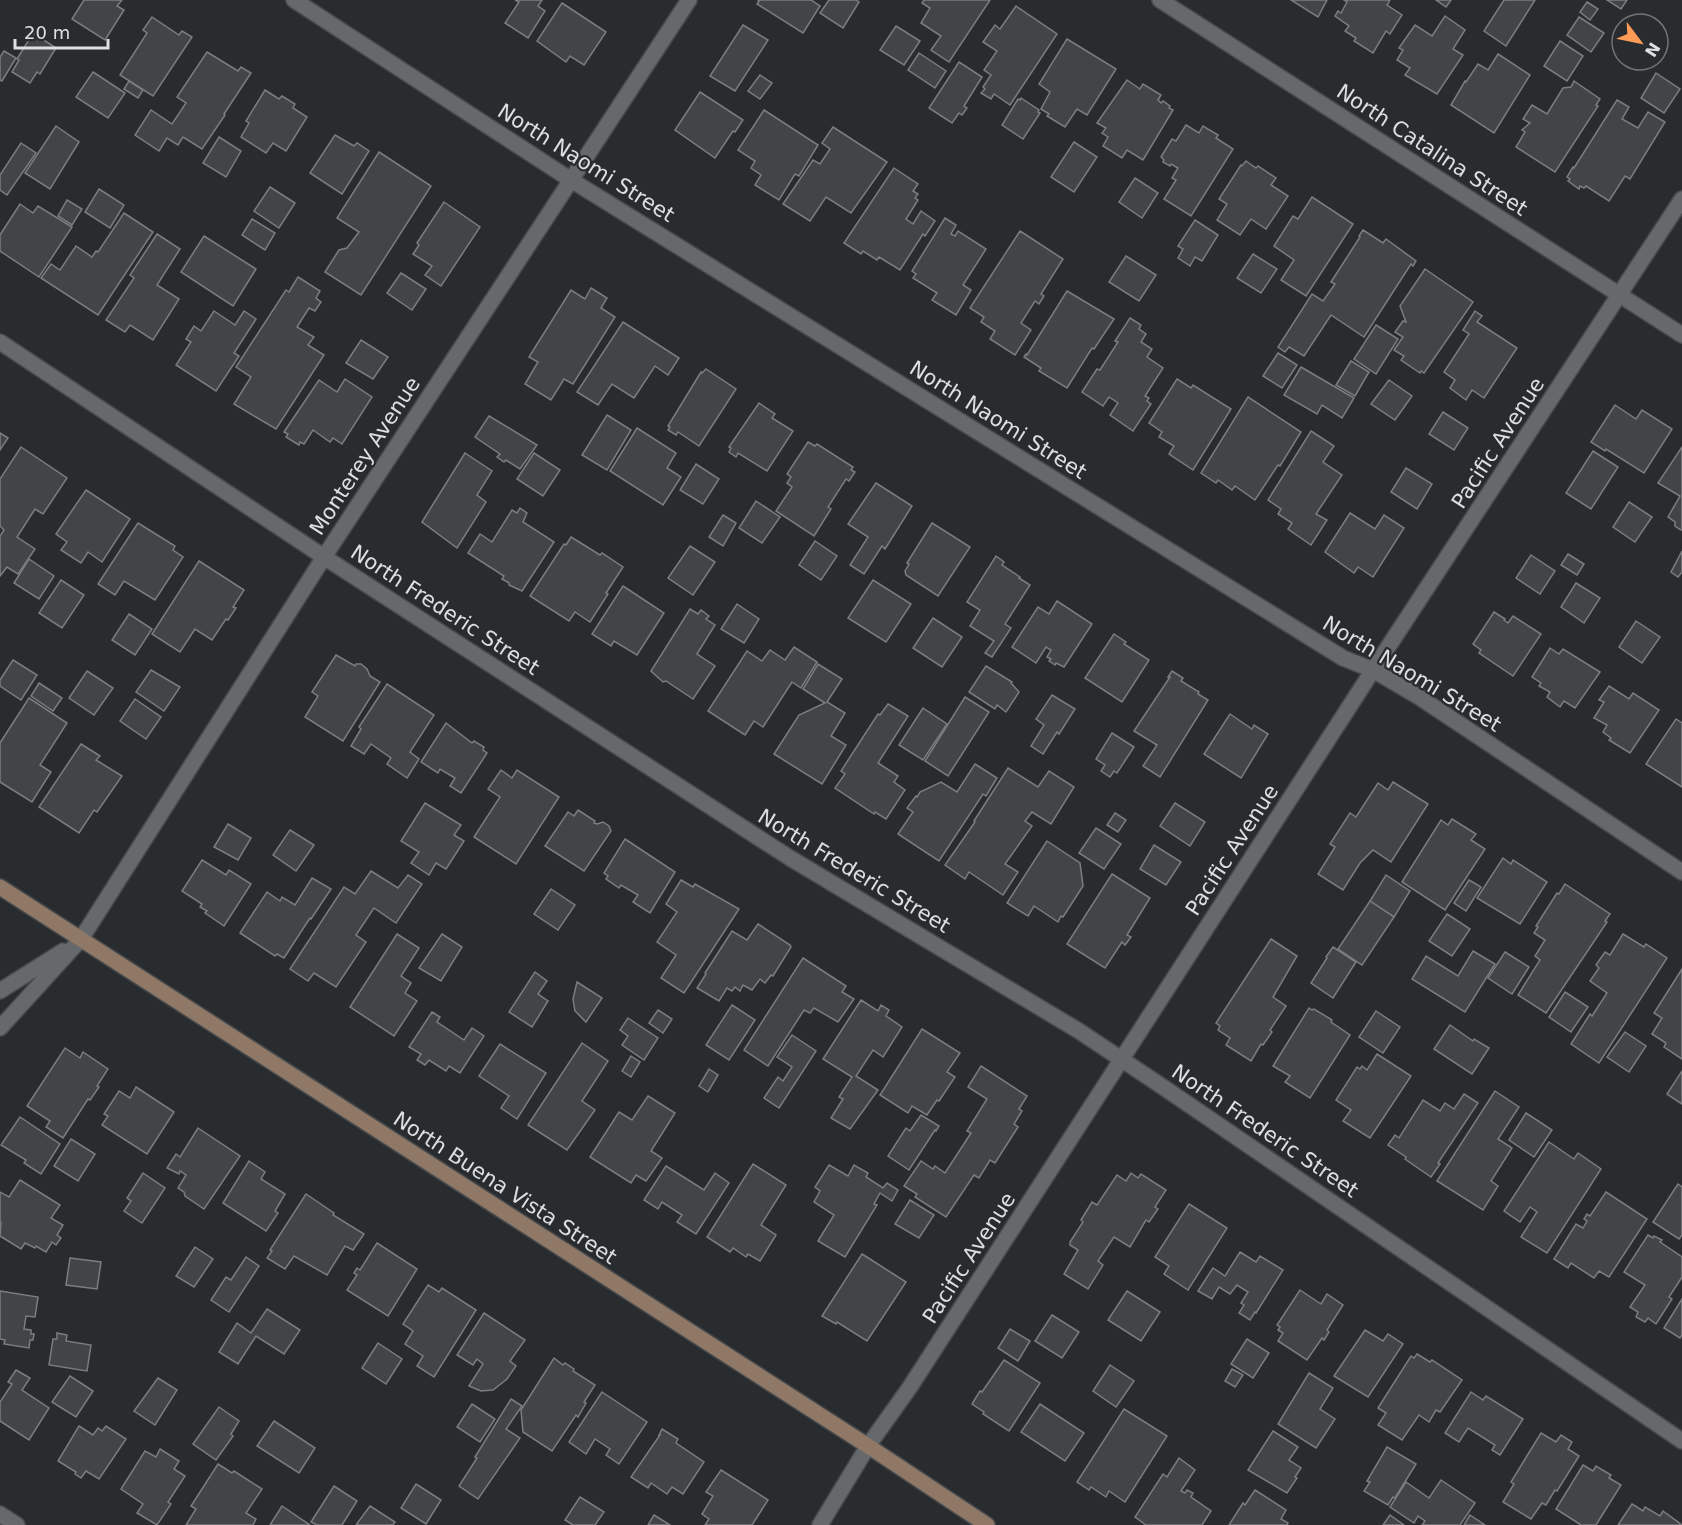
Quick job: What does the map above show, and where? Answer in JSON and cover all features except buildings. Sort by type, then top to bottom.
[{"type":"main road","name":"North Buena Vista Street","points":[[0,886],[987,1525]]},
{"type":"street","name":"North Naomi Street","points":[[294,0],[572,180],[1343,658],[1373,670],[1419,697],[1682,872]]},
{"type":"street","name":"Monterey Avenue","points":[[81,939],[324,557],[689,0]]},
{"type":"street","name":"North Catalina Street","points":[[1160,0],[1682,335]]},
{"type":"street","name":"Pacific Avenue","points":[[820,1525],[868,1446],[910,1387],[1373,670],[1682,199]]},
{"type":"street","name":"North Frederic Street","points":[[0,342],[324,557],[790,858],[1122,1059],[1682,1441]]},
{"type":"street","points":[[0,992],[81,939]]},
{"type":"street","points":[[0,1028],[81,939]]},
{"type":"street","points":[[0,1514],[17,1525]]}]
